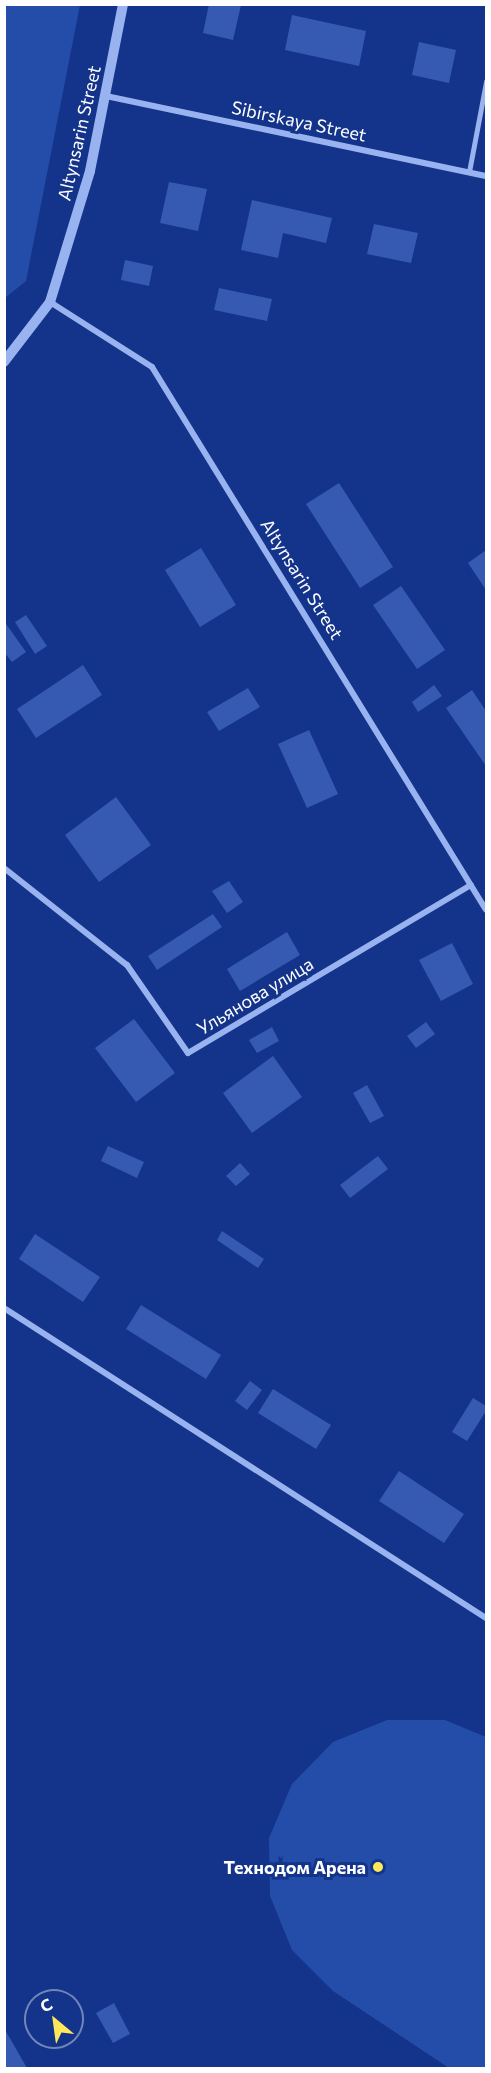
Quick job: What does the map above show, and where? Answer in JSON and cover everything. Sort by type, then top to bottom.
[{"type":"street","name":"Altynsarin Street","points":[[4,362],[50,302],[90,171],[123,4]]},
{"type":"street","name":"Sibirskaya Street","points":[[106,96],[486,176]]},
{"type":"street","name":"Altynsarin Street","points":[[50,302],[152,367],[486,910]]},
{"type":"street","name":"Ульянова улица","points":[[4,867],[127,965],[188,1053],[471,885]]},
{"type":"street","points":[[4,1308],[486,1618]]},
{"type":"lane","points":[[469,172],[486,82]]},
{"type":"shaded area","points":[[5,4],[80,5],[26,281],[5,298]]},
{"type":"shaded area","name":"Технодом Арена","points":[[387,1720],[445,1720],[486,1737],[486,2068],[449,2068],[333,1991],[292,1950],[270,1896],[269,1838],[292,1784],[333,1742]]},
{"type":"building","points":[[209,4],[241,5],[233,40],[203,33]]},
{"type":"building","points":[[292,15],[366,31],[359,66],[285,50]]},
{"type":"building","points":[[419,42],[456,50],[449,83],[412,75]]},
{"type":"building","points":[[169,182],[207,189],[198,231],[160,223]]},
{"type":"building","points":[[252,200],[332,218],[326,243],[283,233],[278,258],[241,250]]},
{"type":"building","points":[[374,224],[418,233],[411,263],[367,254]]},
{"type":"building","points":[[125,260],[153,266],[149,286],[121,280]]},
{"type":"building","points":[[219,288],[272,299],[267,321],[214,310]]},
{"type":"building","points":[[339,483],[393,567],[360,588],[306,504]]},
{"type":"building","points":[[201,548],[236,605],[200,627],[165,570]]},
{"type":"building","points":[[486,550],[486,590],[468,563]]},
{"type":"building","points":[[401,586],[445,650],[417,669],[373,605]]},
{"type":"building","points":[[26,615],[47,646],[35,654],[15,622]]},
{"type":"building","points":[[4,621],[26,652],[12,662],[4,652]]},
{"type":"building","points":[[83,665],[102,695],[36,738],[17,709]]},
{"type":"building","points":[[434,685],[442,696],[418,712],[412,702]]},
{"type":"building","points":[[248,688],[260,707],[219,731],[207,712]]},
{"type":"building","points":[[472,690],[486,711],[486,766],[446,708]]},
{"type":"building","points":[[309,730],[338,794],[307,808],[278,744]]},
{"type":"building","points":[[116,797],[151,845],[99,882],[65,835]]},
{"type":"building","points":[[229,881],[243,902],[227,913],[212,891]]},
{"type":"building","points":[[213,914],[222,927],[157,970],[148,956]]},
{"type":"building","points":[[287,932],[300,955],[240,991],[227,969]]},
{"type":"building","points":[[452,943],[473,984],[441,1001],[419,960]]},
{"type":"building","points":[[134,1019],[175,1073],[136,1102],[95,1048]]},
{"type":"building","points":[[426,1022],[435,1034],[416,1048],[407,1036]]},
{"type":"building","points":[[272,1027],[279,1041],[257,1053],[249,1040]]},
{"type":"building","points":[[273,1056],[302,1097],[252,1133],[223,1093]]},
{"type":"building","points":[[367,1085],[384,1116],[370,1123],[353,1093]]},
{"type":"building","points":[[108,1146],[144,1162],[137,1178],[101,1161]]},
{"type":"building","points":[[378,1156],[388,1169],[350,1198],[340,1185]]},
{"type":"building","points":[[240,1163],[250,1174],[236,1186],[226,1176]]},
{"type":"building","points":[[222,1231],[264,1259],[258,1268],[217,1240]]},
{"type":"building","points":[[35,1234],[100,1277],[83,1302],[19,1259]]},
{"type":"building","points":[[141,1305],[221,1355],[206,1379],[126,1329]]},
{"type":"building","points":[[250,1381],[262,1390],[247,1410],[235,1401]]},
{"type":"building","points":[[273,1389],[331,1425],[316,1449],[258,1413]]},
{"type":"building","points":[[473,1398],[486,1406],[486,1411],[467,1441],[452,1432]]},
{"type":"building","points":[[399,1471],[464,1514],[444,1543],[379,1501]]},
{"type":"building","points":[[114,2003],[130,2034],[113,2043],[96,2013]]},
{"type":"building","points":[[4,2028],[27,2068],[4,2068]]},
{"type":"place","name":"Технодом Арена","points":[[378,1867]]}]
